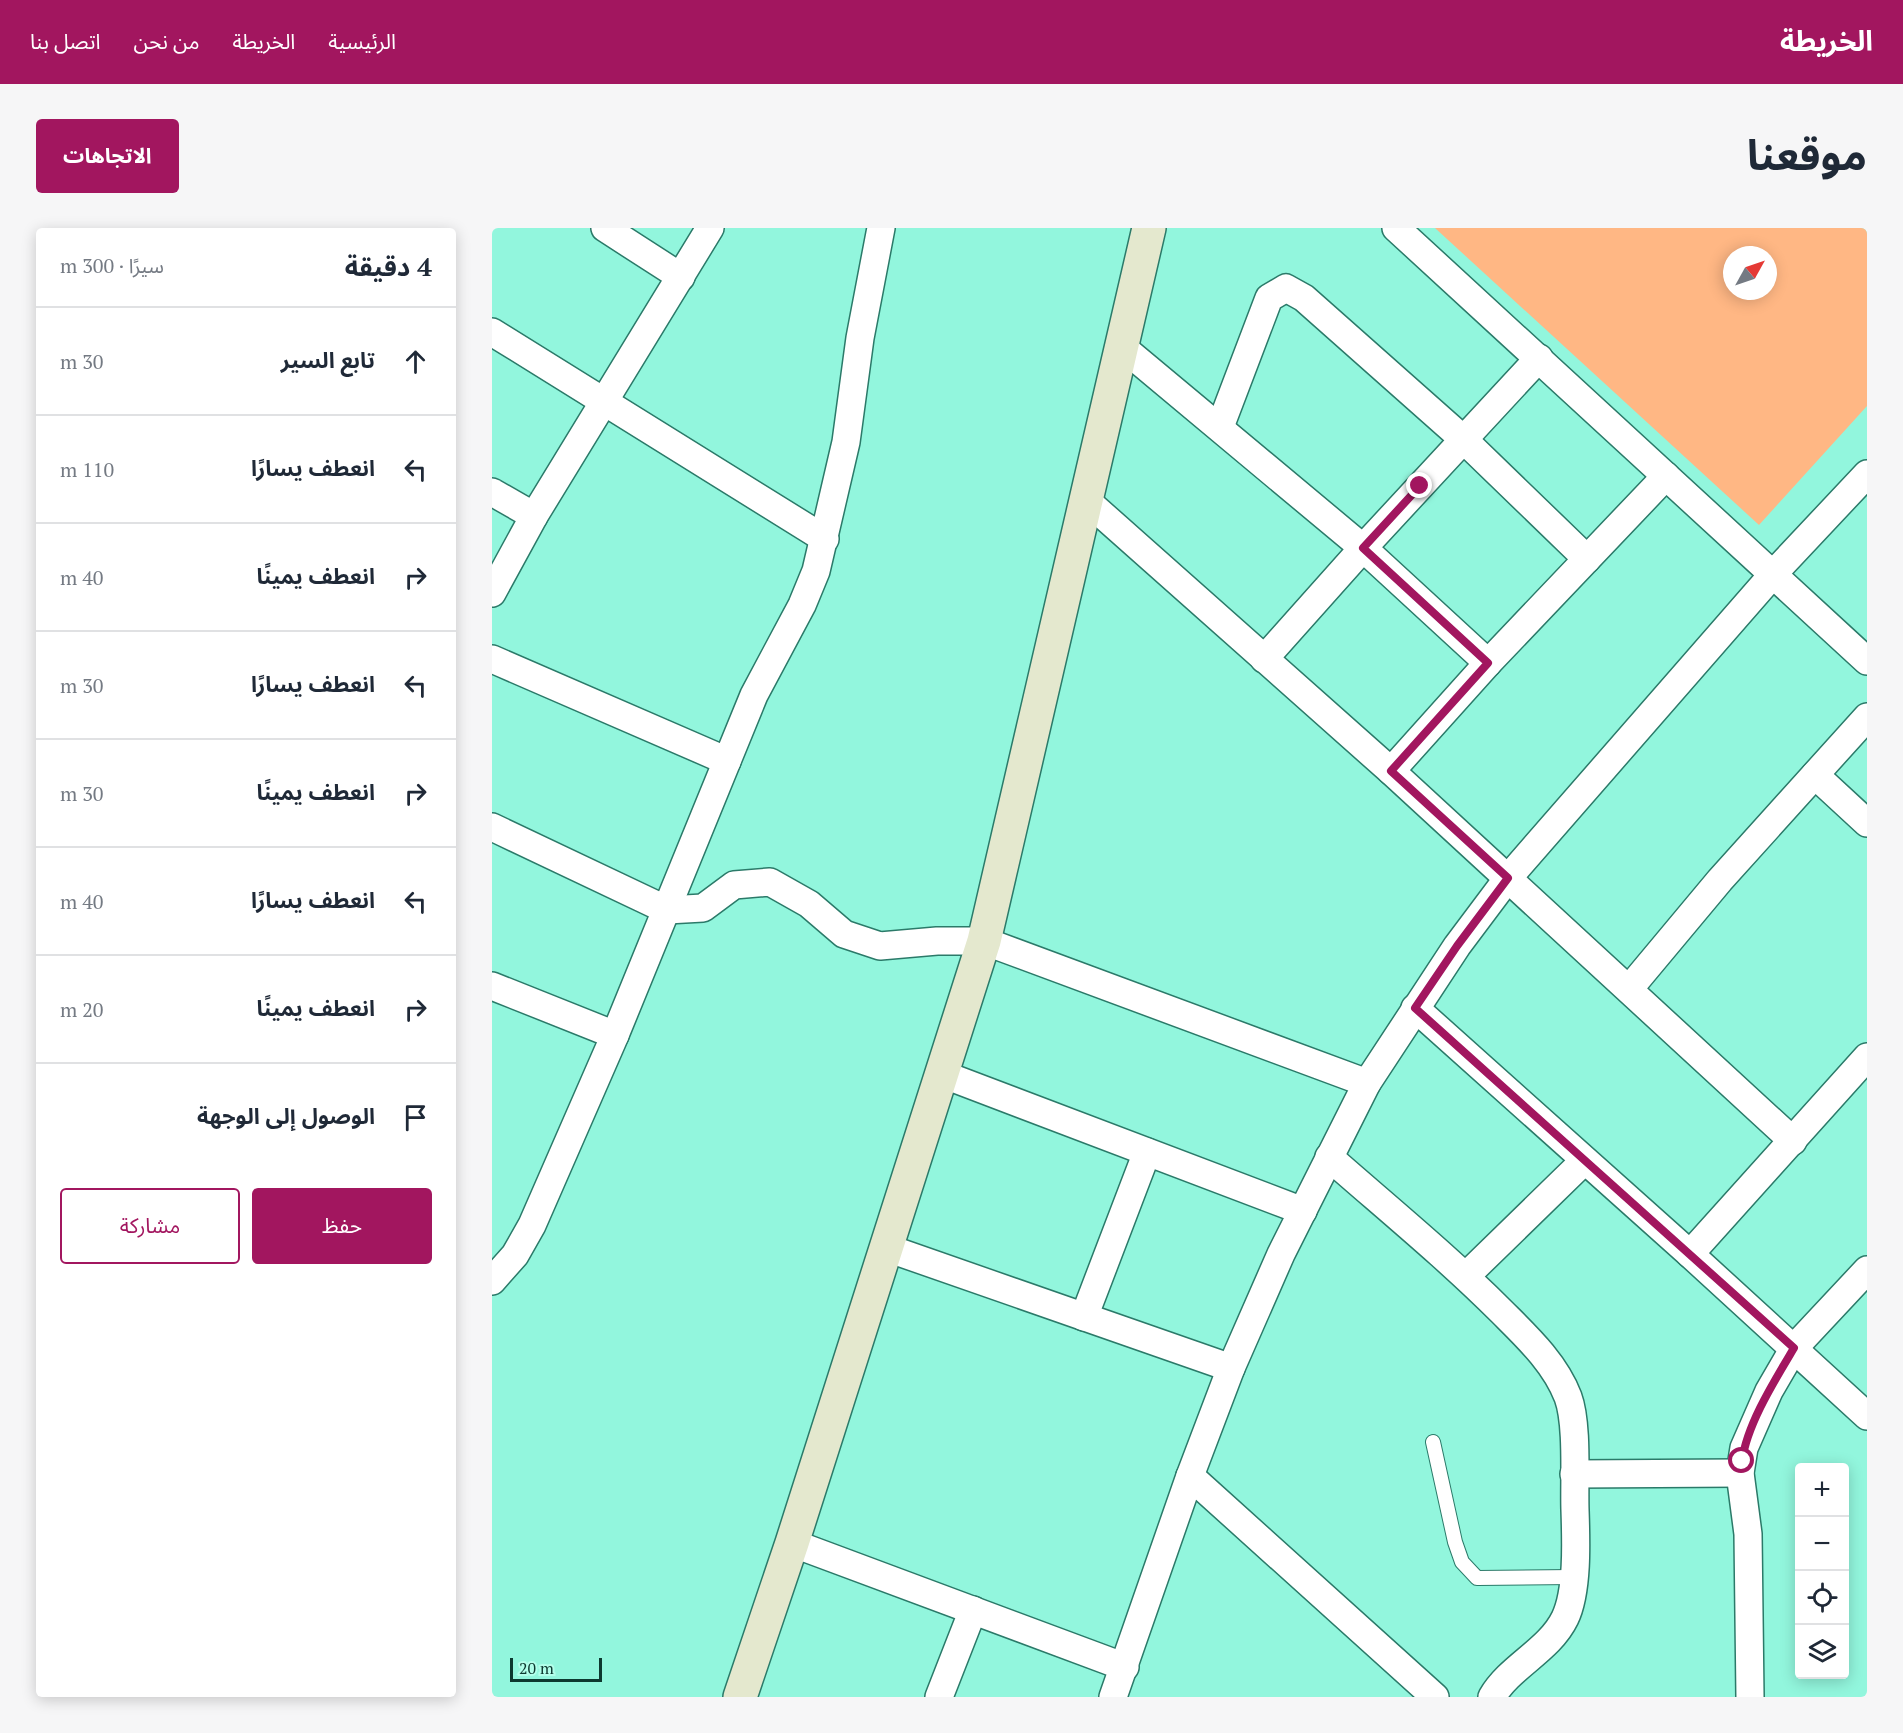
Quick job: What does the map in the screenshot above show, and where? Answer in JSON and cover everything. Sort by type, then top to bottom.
[{"type":"main road","points":[[740,1697],[792,1543],[984,941],[1149,228]]},
{"type":"street","points":[[605,228],[681,277]]},
{"type":"street","points":[[492,593],[534,516],[710,228]]},
{"type":"street","points":[[492,1281],[515,1255],[532,1225],[615,1035],[754,695],[802,605],[816,571],[846,442],[860,338],[881,228]]},
{"type":"street","points":[[1396,228],[1774,573],[1867,661]]},
{"type":"street","points":[[1220,427],[1269,298],[1286,288],[1304,298],[1463,439],[1587,559]]},
{"type":"street","points":[[492,332],[825,540]]},
{"type":"street","points":[[1121,346],[1363,548],[1488,663]]},
{"type":"street","points":[[1264,659],[1539,358]]},
{"type":"street","points":[[1113,1697],[1190,1476],[1231,1368],[1303,1210],[1367,1083],[1457,946],[1508,878],[1774,573],[1867,474]]},
{"type":"street","points":[[1391,771],[1488,663],[1666,476]]},
{"type":"street","points":[[492,492],[534,516]]},
{"type":"street","points":[[1087,501],[1391,771],[1793,1141]]},
{"type":"street","points":[[492,659],[727,761]]},
{"type":"street","points":[[1629,988],[1720,880],[1867,717]]},
{"type":"street","points":[[1815,775],[1867,824]]},
{"type":"street","points":[[492,827],[667,910],[703,908],[734,885],[770,882],[809,904],[844,934],[880,946],[937,941],[984,941],[1367,1083]]},
{"type":"street","points":[[492,986],[615,1035]]},
{"type":"street","points":[[1415,1008],[1867,1416]]},
{"type":"street","points":[[1690,1254],[1867,1057]]},
{"type":"street","points":[[942,1074],[1303,1210]]},
{"type":"street","points":[[1084,1317],[1147,1152]]},
{"type":"street","points":[[1329,1158],[1466,1276],[1536,1346],[1559,1378],[1568,1398],[1573,1420],[1575,1532],[1572,1598],[1557,1632],[1500,1684],[1492,1697]]},
{"type":"street","points":[[1466,1276],[1584,1161]]},
{"type":"street","points":[[887,1248],[1231,1368]]},
{"type":"street","points":[[1750,1697],[1748,1534],[1740,1473],[1744,1448],[1769,1391],[1794,1348],[1867,1270]]},
{"type":"street","points":[[1574,1474],[1740,1473]]},
{"type":"street","points":[[1190,1476],[1435,1697]]},
{"type":"street","points":[[792,1543],[1125,1667]]},
{"type":"street","points":[[939,1697],[973,1610]]},
{"type":"lane","points":[[1433,1442],[1455,1542],[1462,1562],[1478,1578],[1573,1577]]},
{"type":"shaded area","points":[[1435,228],[1867,228],[1867,406],[1759,525]]},
{"type":"route","points":[[1420,486],[1363,548],[1488,663],[1391,771],[1508,878],[1457,946],[1415,1008],[1794,1348],[1769,1391],[1744,1448],[1742,1461]]}]
